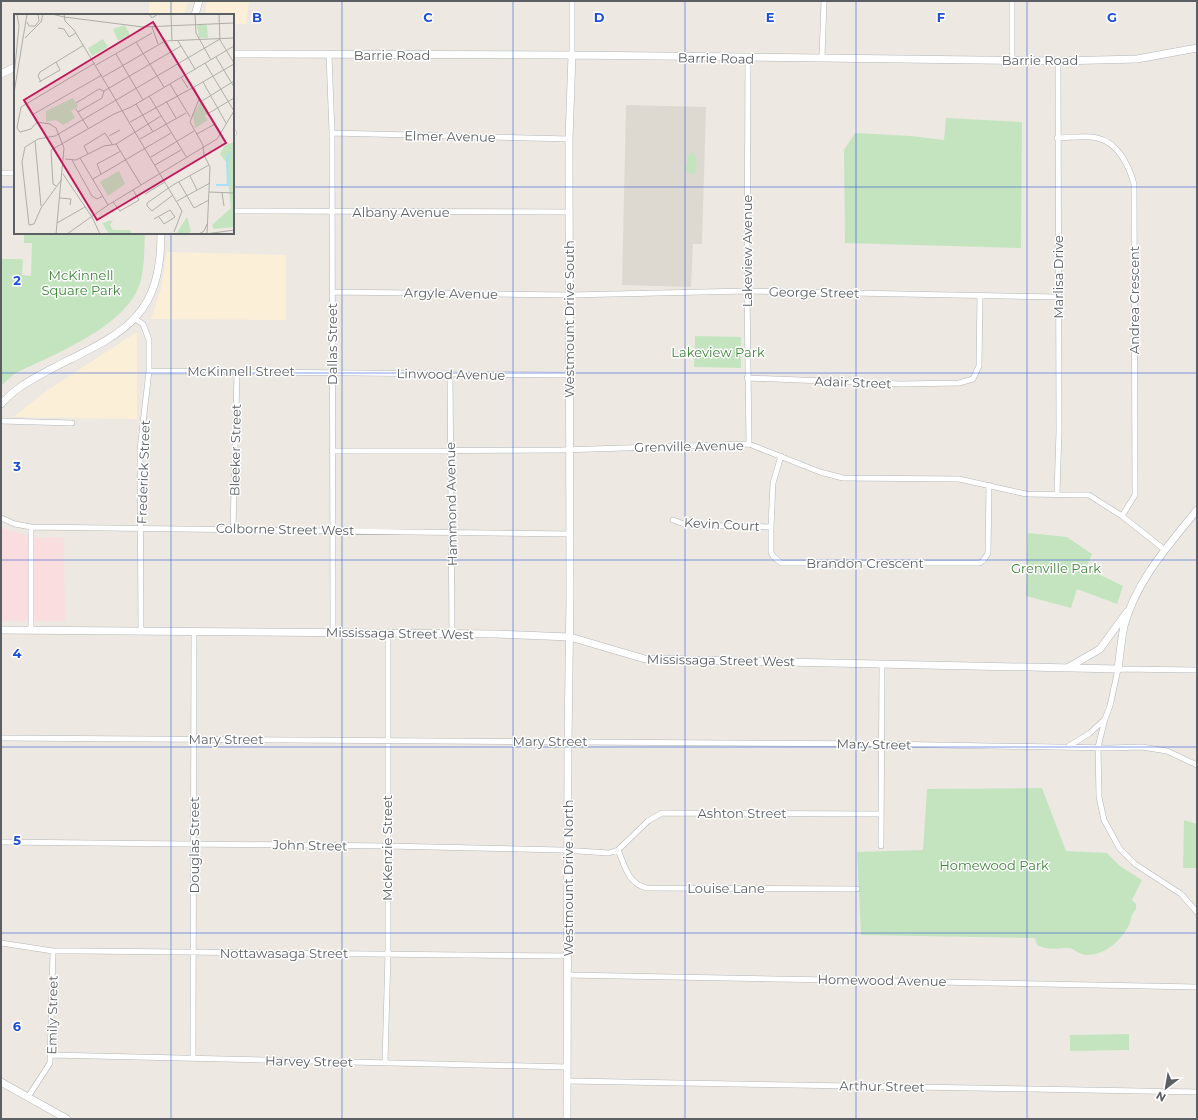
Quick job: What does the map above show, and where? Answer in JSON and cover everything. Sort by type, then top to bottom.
[{"type":"street","points":[[195,14],[199,1]]},
{"type":"street","name":"Westmount Drive South","points":[[570,637],[569,139],[572,1]]},
{"type":"street","points":[[822,57],[824,1]]},
{"type":"street","points":[[1012,1],[1012,61]]},
{"type":"street","name":"Barrie Road","points":[[234,54],[572,55],[748,58],[822,57],[1058,61],[1137,59],[1197,48]]},
{"type":"street","name":"Dallas Street","points":[[330,55],[332,133],[333,633]]},
{"type":"street","name":"Lakeview Avenue","points":[[748,58],[747,378],[749,444]]},
{"type":"street","name":"Marlisa Drive","points":[[1057,493],[1059,430],[1057,138],[1058,61]]},
{"type":"street","points":[[1,74],[14,68]]},
{"type":"street","name":"Elmer Avenue","points":[[332,133],[569,139]]},
{"type":"street","name":"Andrea Crescent","points":[[1057,138],[1097,138],[1112,144],[1130,169],[1134,184],[1135,495],[1122,516]]},
{"type":"street","points":[[1,173],[14,173]]},
{"type":"street","name":"Albany Avenue","points":[[234,211],[332,213],[569,212]]},
{"type":"street","points":[[2,401],[22,384],[99,345],[123,330],[135,319],[146,305],[156,282],[161,258],[161,234]]},
{"type":"street","name":"George Street","points":[[570,295],[747,291],[1058,297]]},
{"type":"street","name":"Argyle Avenue","points":[[332,292],[570,295]]},
{"type":"street","name":"Adair Street","points":[[747,378],[901,384],[959,384],[973,379],[979,366],[980,296]]},
{"type":"street","name":"Frederick Street","points":[[135,319],[143,324],[148,335],[149,371],[140,449],[141,632]]},
{"type":"street","name":"McKinnell Street","points":[[149,371],[332,372]]},
{"type":"street","name":"Bleeker Street","points":[[234,529],[237,372]]},
{"type":"street","name":"Linwood Avenue","points":[[332,372],[570,375]]},
{"type":"street","name":"Hammond Avenue","points":[[450,374],[452,634]]},
{"type":"street","points":[[1,421],[72,423]]},
{"type":"street","name":"Grenville Avenue","points":[[332,451],[570,450],[749,444],[820,472],[843,478],[948,478],[989,485],[1026,494],[1057,493],[1094,496],[1165,550]]},
{"type":"street","name":"Brandon Crescent","points":[[781,456],[773,483],[771,527],[771,552],[773,556],[781,563],[980,563],[988,553],[989,485]]},
{"type":"street","points":[[1068,668],[1100,649],[1132,603],[1148,572],[1197,510]]},
{"type":"street","name":"Colborne Street West","points":[[1,518],[15,524],[31,527],[570,534]]},
{"type":"street","name":"Kevin Court","points":[[673,520],[687,525],[771,527]]},
{"type":"street","points":[[31,527],[31,630]]},
{"type":"street","points":[[1132,603],[1124,627],[1118,669],[1110,706],[1105,719],[1098,748],[1099,797],[1104,820],[1117,843],[1135,864],[1181,894],[1197,912]]},
{"type":"street","name":"Mississaga Street West","points":[[1,630],[388,633],[570,637],[645,659],[1118,669]]},
{"type":"street","name":"Douglas Street","points":[[193,1058],[194,632]]},
{"type":"street","name":"McKenzie Street","points":[[385,1062],[388,953],[388,633]]},
{"type":"street","name":"Westmount Drive North","points":[[567,1119],[568,742],[570,637]]},
{"type":"street","points":[[881,846],[882,664]]},
{"type":"street","points":[[1118,669],[1197,670]]},
{"type":"street","points":[[1068,747],[1090,733],[1105,719]]},
{"type":"street","name":"Mary Street","points":[[1,738],[193,738],[881,744],[1098,748],[1142,747],[1167,751],[1197,765]]},
{"type":"street","name":"Ashton Street","points":[[618,850],[648,821],[662,813],[880,814]]},
{"type":"street","name":"John Street","points":[[1,842],[387,846],[568,850],[599,854],[609,854],[618,850]]},
{"type":"street","name":"Louise Lane","points":[[618,850],[630,879],[640,886],[647,888],[857,889]]},
{"type":"street","name":"Nottawasaga Street","points":[[1,943],[53,951],[388,953],[567,956]]},
{"type":"street","name":"Emily Street","points":[[28,1097],[49,1068],[51,1056],[53,951]]},
{"type":"street","name":"Homewood Avenue","points":[[567,975],[1197,986]]},
{"type":"street","name":"Harvey Street","points":[[51,1056],[568,1067]]},
{"type":"street","name":"Arthur Street","points":[[568,1081],[1197,1092]]},
{"type":"street","points":[[1,1082],[67,1119]]},
{"type":"shaded area","points":[[149,1],[189,1],[183,14],[149,14]]},
{"type":"shaded area","points":[[207,1],[249,1],[246,24],[234,24],[234,14],[205,14]]},
{"type":"shaded area","points":[[626,105],[706,107],[702,244],[693,244],[691,287],[622,285]]},
{"type":"shaded area","points":[[167,252],[286,255],[286,320],[151,319],[161,289]]},
{"type":"shaded area","points":[[137,332],[137,419],[13,417],[48,390]]},
{"type":"shaded area","points":[[1,528],[36,538],[64,537],[65,621],[1,621]]},
{"type":"green space","points":[[946,118],[1022,122],[1021,248],[845,243],[844,150],[855,133],[911,136],[944,140]]},
{"type":"green space","points":[[692,152],[697,159],[696,171],[692,174],[686,171],[685,167],[688,163],[687,157]]},
{"type":"green space","name":"McKinnell Square Park","points":[[24,234],[145,234],[143,270],[137,291],[128,305],[115,318],[83,340],[65,350],[14,374],[1,386],[1,259],[23,259],[22,275],[31,276],[32,243],[24,243]]},
{"type":"green space","name":"Lakeview Park","points":[[695,336],[741,337],[741,368],[694,367]]},
{"type":"green space","name":"Grenville Park","points":[[1028,533],[1067,537],[1092,554],[1086,568],[1123,586],[1117,604],[1077,589],[1071,608],[1026,596]]},
{"type":"green space","name":"Homewood Park","points":[[1042,788],[1066,851],[1107,853],[1120,866],[1142,880],[1132,900],[1136,904],[1136,909],[1132,915],[1129,925],[1116,942],[1106,950],[1099,953],[1086,955],[1069,948],[1052,949],[1041,947],[1037,945],[1035,938],[861,935],[857,852],[923,850],[927,789]]},
{"type":"green space","points":[[1184,820],[1197,824],[1197,868],[1183,868]]},
{"type":"green space","points":[[1129,1034],[1129,1050],[1070,1051],[1070,1035]]}]
